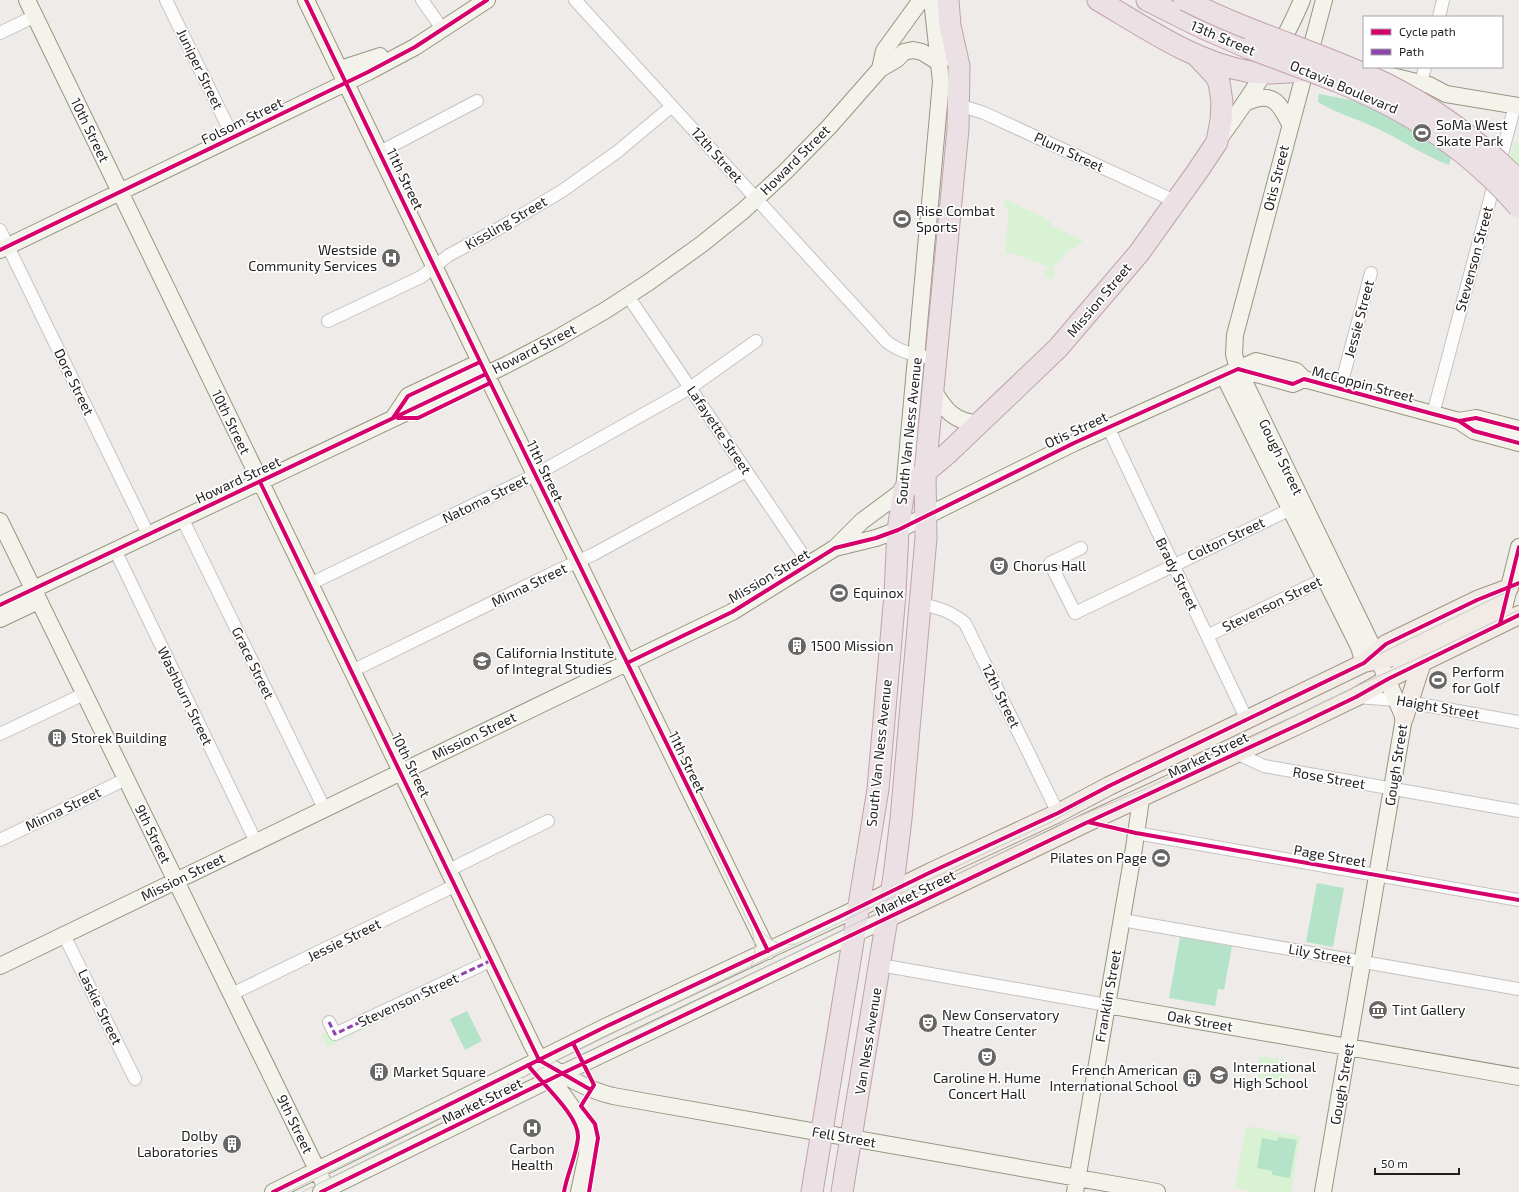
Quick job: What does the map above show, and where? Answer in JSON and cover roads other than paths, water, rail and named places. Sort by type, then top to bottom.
[{"type":"highway","name":"South Van Ness Avenue","points":[[892,891],[901,819],[926,538],[925,472],[933,390],[927,358],[954,169],[958,129],[949,102],[959,66],[950,26],[948,0]]},
{"type":"highway","points":[[1098,0],[1196,55],[1224,66],[1248,72],[1268,66],[1304,71]]},
{"type":"highway","name":"Octavia Boulevard","points":[[1146,0],[1214,33],[1347,86],[1397,110],[1436,133],[1465,155],[1492,179],[1519,207]]},
{"type":"highway","name":"Octavia Boulevard","points":[[1186,0],[1244,26],[1360,72],[1405,94],[1436,112],[1467,134],[1487,150],[1519,181]]},
{"type":"highway","points":[[1196,55],[1214,74],[1219,82],[1222,110],[1217,142]]},
{"type":"highway","name":"Mission Street","points":[[904,490],[979,424],[1063,343],[1118,279],[1177,202],[1217,142]]},
{"type":"highway","name":"South Van Ness Avenue","points":[[858,908],[878,789],[895,594],[898,530],[904,490]]},
{"type":"highway","name":"Van Ness Avenue","points":[[842,1192],[892,891]]},
{"type":"highway","points":[[812,1192],[858,908]]},
{"type":"main road","name":"10th Street","points":[[27,0],[449,870],[539,1060],[557,1076],[588,1134],[587,1154],[579,1192]]},
{"type":"main road","name":"11th Street","points":[[306,0],[485,373],[768,951]]},
{"type":"main road","name":"Folsom Street","points":[[4,248],[117,188],[233,137],[343,76],[410,50],[487,0]]},
{"type":"main road","name":"Howard Street","points":[[880,69],[884,51],[921,0]]},
{"type":"main road","name":"South Van Ness Avenue","points":[[904,490],[927,358],[937,128],[949,102],[940,63],[933,21],[932,0]]},
{"type":"main road","name":"13th Street","points":[[1146,0],[1268,66]]},
{"type":"main road","name":"13th Street","points":[[1186,0],[1230,20],[1282,40],[1363,68]]},
{"type":"main road","name":"Mission Street","points":[[1217,142],[1245,103],[1268,66],[1302,0]]},
{"type":"main road","points":[[1324,0],[1304,71],[1348,83],[1429,98],[1446,94],[1517,105]]},
{"type":"main road","name":"Howard Street","points":[[0,605],[35,595],[114,550],[260,482],[556,339],[628,296],[702,244],[756,199],[821,136],[880,69],[897,59],[904,52],[913,50],[926,53],[940,63]]},
{"type":"main road","name":"13th Street","points":[[1363,68],[1429,85],[1446,94]]},
{"type":"main road","name":"Otis Street","points":[[925,516],[1108,427],[1231,372],[1235,335],[1304,71]]},
{"type":"main road","points":[[1245,103],[1263,97],[1273,99],[1279,104],[1290,124]]},
{"type":"main road","points":[[937,128],[942,136],[945,146],[944,164],[946,168],[954,169]]},
{"type":"main road","name":"McCoppin Street","points":[[1231,372],[1256,361],[1296,371],[1304,379],[1434,414],[1459,422],[1474,431],[1519,443]]},
{"type":"main road","name":"Gough Street","points":[[1231,372],[1291,508],[1331,576]]},
{"type":"main road","name":"Gough Street","points":[[1231,372],[1331,576],[1367,661],[1388,679],[1404,707],[1378,875],[1323,1192]]},
{"type":"main road","points":[[933,390],[953,415],[964,422],[979,424]]},
{"type":"main road","name":"McCoppin Street","points":[[1459,422],[1476,418],[1519,429]]},
{"type":"main road","name":"Mission Street","points":[[0,966],[732,612],[835,548],[862,521],[904,490]]},
{"type":"main road","name":"Mission Street","points":[[835,548],[876,538],[898,530],[925,516]]},
{"type":"main road","name":"9th Street","points":[[0,521],[232,994],[317,1170],[325,1191]]},
{"type":"main road","points":[[1500,624],[1514,586],[1519,547]]},
{"type":"main road","name":"Market Street","points":[[1141,799],[1148,782],[1156,775],[1332,688],[1386,644],[1470,603],[1514,586]]},
{"type":"main road","points":[[0,619],[35,595]]},
{"type":"main road","name":"Market Street","points":[[325,1191],[557,1076],[1088,822],[1141,799],[1356,697],[1388,679],[1519,615]]},
{"type":"main road","name":"Market Street","points":[[273,1192],[539,1060],[1058,813],[1109,786],[1367,661]]},
{"type":"main road","points":[[1404,707],[1422,662]]},
{"type":"main road","name":"Market Street","points":[[1253,745],[1306,712],[1355,688],[1388,679]]},
{"type":"main road","name":"Franklin Street","points":[[1076,1185],[1122,920],[1141,799]]},
{"type":"main road","name":"Oak Street","points":[[1107,1005],[1519,1077]]},
{"type":"main road","name":"Fell Street","points":[[557,1076],[591,1090],[613,1096],[822,1133],[1076,1185],[1157,1192]]},
{"type":"street","name":"Juniper Street","points":[[166,0],[233,137]]},
{"type":"street","points":[[422,0],[443,30]]},
{"type":"street","name":"12th Street","points":[[576,0],[887,342],[893,347],[927,358]]},
{"type":"street","points":[[1439,16],[1443,0]]},
{"type":"street","points":[[0,33],[34,16]]},
{"type":"street","points":[[1421,83],[1425,68]]},
{"type":"street","points":[[380,152],[477,102]]},
{"type":"street","name":"Plum Street","points":[[949,102],[984,113],[1177,202]]},
{"type":"street","name":"Stevenson Street","points":[[1434,414],[1517,105]]},
{"type":"street","name":"Kissling Street","points":[[328,321],[421,277],[449,255],[529,211],[590,172],[646,129],[672,106]]},
{"type":"street","name":"Dore Street","points":[[0,230],[4,248],[148,534]]},
{"type":"street","name":"Jessie Street","points":[[1340,389],[1371,273]]},
{"type":"street","name":"Lafayette Street","points":[[628,296],[809,564]]},
{"type":"street","name":"Natoma Street","points":[[310,584],[535,475],[690,388],[756,341]]},
{"type":"street","name":"Brady Street","points":[[1108,427],[1172,566],[1247,720]]},
{"type":"street","name":"Minna Street","points":[[352,671],[578,562],[746,471]]},
{"type":"street","name":"Colton Street","points":[[1081,548],[1050,563],[1075,613],[1291,508]]},
{"type":"street","name":"Grace Street","points":[[182,518],[324,808]]},
{"type":"street","name":"Washburn Street","points":[[114,550],[256,842]]},
{"type":"street","name":"Stevenson Street","points":[[1207,636],[1331,576]]},
{"type":"street","name":"12th Street","points":[[920,605],[933,606],[951,612],[965,623],[1058,813]]},
{"type":"street","points":[[0,734],[84,694]]},
{"type":"street","name":"Haight Street","points":[[1356,697],[1404,707],[1519,722]]},
{"type":"street","name":"Rose Street","points":[[1236,753],[1264,766],[1519,811]]},
{"type":"street","name":"Minna Street","points":[[0,840],[126,779]]},
{"type":"street","points":[[449,870],[548,821]]},
{"type":"street","name":"Page Street","points":[[1136,833],[1519,900]]},
{"type":"street","name":"Jessie Street","points":[[232,994],[456,885]]},
{"type":"street","name":"Lily Street","points":[[1122,920],[1519,989]]},
{"type":"street","name":"Laskie Street","points":[[64,935],[135,1079]]},
{"type":"street","name":"Stevenson Street","points":[[329,1022],[335,1034],[492,960]]},
{"type":"street","name":"Oak Street","points":[[880,965],[1107,1005]]},
{"type":"tram line","points":[[288,1192],[874,906],[1051,822],[1135,773],[1519,586]]},
{"type":"tram line","points":[[1056,826],[1145,789],[1355,687],[1519,610]]},
{"type":"tram line","points":[[694,808],[752,930],[755,945],[754,959],[750,968]]},
{"type":"tram line","points":[[626,1035],[1042,833]]},
{"type":"tram line","points":[[750,911],[766,936],[778,943],[794,944]]},
{"type":"tram line","points":[[302,1192],[408,1140]]},
{"type":"place","name":"SoMa West Skate Park","points":[[1422,133]]},
{"type":"place","name":"Rise Combat Sports","points":[[902,219]]},
{"type":"place","name":"Westside Community Services","points":[[391,258]]},
{"type":"place","name":"Chorus Hall","points":[[999,566]]},
{"type":"place","name":"Equinox","points":[[839,593]]},
{"type":"place","name":"1500 Mission","points":[[797,646]]},
{"type":"place","name":"California Institute of Integral Studies","points":[[482,661]]},
{"type":"place","name":"Perform for Golf","points":[[1438,680]]},
{"type":"place","name":"Storek Building","points":[[57,738]]},
{"type":"place","name":"Pilates on Page","points":[[1161,858]]},
{"type":"place","name":"Tint Gallery","points":[[1378,1010]]},
{"type":"place","name":"New Conservatory Theatre Center","points":[[928,1023]]},
{"type":"place","name":"Caroline H. Hume Concert Hall","points":[[987,1057]]},
{"type":"place","name":"Market Square","points":[[379,1072]]},
{"type":"place","name":"International High School","points":[[1219,1075]]},
{"type":"place","name":"French American International School","points":[[1192,1078]]},
{"type":"place","name":"Carbon Health","points":[[532,1128]]},
{"type":"place","name":"Dolby Laboratories","points":[[232,1144]]}]
